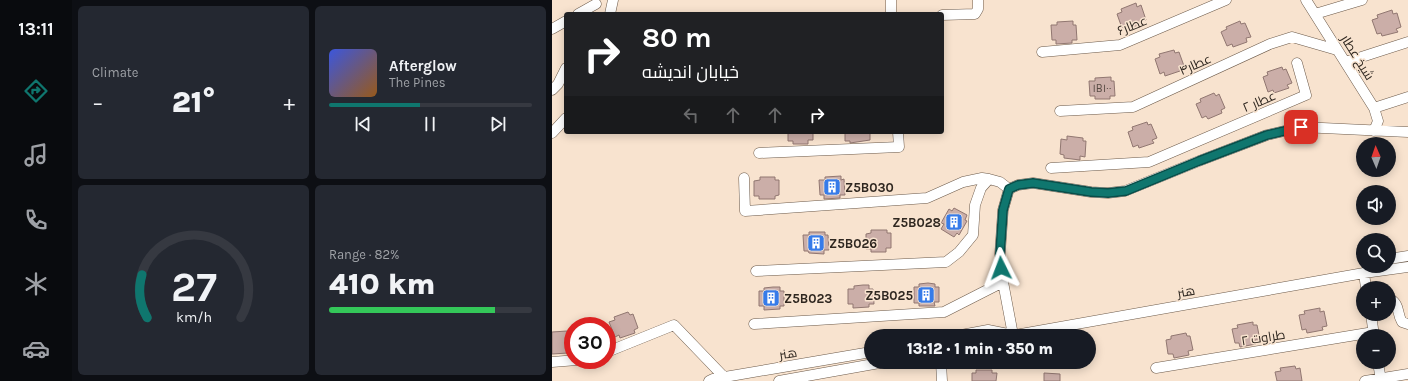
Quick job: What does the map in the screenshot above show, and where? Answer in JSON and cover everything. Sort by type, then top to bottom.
[{"type":"street","points":[[610,12],[612,0]]},
{"type":"street","points":[[891,0],[891,12]]},
{"type":"street","points":[[944,15],[974,14],[978,9],[978,0]]},
{"type":"street","name":"عطار۶","points":[[1042,52],[1120,45],[1226,0]]},
{"type":"street","name":"شیخ عطار","points":[[1306,0],[1374,108],[1378,121],[1374,131]]},
{"type":"street","points":[[1315,14],[1362,0]]},
{"type":"street","points":[[581,12],[597,2]]},
{"type":"street","points":[[590,12],[597,2]]},
{"type":"street","points":[[552,30],[564,22]]},
{"type":"street","name":"عطار۴","points":[[1060,111],[1133,107],[1270,44],[1292,37],[1337,50]]},
{"type":"street","points":[[1346,62],[1408,42]]},
{"type":"street","name":"عطار ۲","points":[[1052,168],[1149,162],[1306,95],[1297,63]]},
{"type":"street","points":[[552,90],[558,84],[564,72]]},
{"type":"street","points":[[1374,108],[1408,97]]},
{"type":"street","points":[[552,133],[564,120]]},
{"type":"street","points":[[1009,189],[1018,185],[1033,183],[1091,192],[1108,193],[1126,191],[1267,135],[1301,127],[1408,132]]},
{"type":"street","points":[[759,153],[899,147],[898,134]]},
{"type":"street","points":[[1191,144],[1199,161]]},
{"type":"street","points":[[744,178],[745,211],[927,198],[963,182],[982,178],[1000,182],[1009,189]]},
{"type":"street","points":[[756,271],[946,262],[959,252],[973,235],[975,204],[981,188],[989,179]]},
{"type":"street","points":[[1009,189],[1003,210],[1000,254],[1010,329]]},
{"type":"street","points":[[1396,258],[1408,256]]},
{"type":"street","name":"هنر","points":[[1396,269],[1408,267]]},
{"type":"street","points":[[1364,273],[1365,281]]},
{"type":"street","name":"هنر","points":[[1045,329],[1364,273]]},
{"type":"street","points":[[754,324],[944,312],[1003,282]]},
{"type":"street","points":[[1396,304],[1402,322],[1408,324]]},
{"type":"street","points":[[616,348],[674,325],[724,377]]},
{"type":"street","name":"طراوت ۲","points":[[1156,368],[1356,337]]},
{"type":"street","name":"هنر","points":[[709,381],[724,377],[864,353]]},
{"type":"street","points":[[552,362],[564,361]]},
{"type":"street","name":"هنر","points":[[779,381],[864,366]]},
{"type":"street","points":[[941,369],[942,381]]},
{"type":"street","points":[[1379,369],[1381,379]]},
{"type":"street","points":[[1365,381],[1408,374]]},
{"type":"building","points":[[1136,3],[1137,7],[1141,5],[1146,20],[1141,21],[1143,24],[1128,30],[1127,27],[1122,28],[1117,14],[1122,12],[1121,9]]},
{"type":"building","points":[[1392,10],[1393,14],[1397,13],[1401,27],[1396,29],[1398,32],[1382,36],[1381,33],[1377,34],[1372,20],[1378,18],[1377,15]]},
{"type":"building","points":[[1073,21],[1073,25],[1076,25],[1077,40],[1072,40],[1072,43],[1056,44],[1056,40],[1052,40],[1051,25],[1057,25],[1057,22]]},
{"type":"building","points":[[1240,21],[1241,24],[1245,23],[1251,37],[1246,38],[1247,42],[1233,47],[1232,44],[1227,46],[1221,32],[1227,29],[1226,27]]},
{"type":"building","points":[[1174,50],[1175,53],[1179,52],[1184,66],[1179,67],[1180,71],[1165,76],[1164,72],[1160,74],[1155,59],[1160,57],[1159,54]]},
{"type":"building","points":[[1282,67],[1283,70],[1286,69],[1292,83],[1287,85],[1289,88],[1274,93],[1273,90],[1268,92],[1263,77],[1268,75],[1267,72]]},
{"type":"building","points":[[1111,77],[1111,81],[1114,81],[1115,96],[1110,96],[1110,99],[1095,99],[1095,96],[1090,96],[1089,81],[1095,81],[1095,78]]},
{"type":"building","points":[[1214,93],[1216,96],[1219,94],[1225,108],[1221,110],[1222,113],[1208,119],[1206,116],[1202,118],[1196,104],[1201,102],[1200,99]]},
{"type":"building","points":[[1147,122],[1148,125],[1151,124],[1157,138],[1152,140],[1154,143],[1139,148],[1138,145],[1133,147],[1128,132],[1133,130],[1132,127]]},
{"type":"building","points":[[788,134],[813,134],[813,140],[808,140],[808,144],[793,144],[793,141],[788,141]]},
{"type":"building","points":[[845,134],[870,134],[870,140],[850,143],[850,141],[845,141]]},
{"type":"building","points":[[1067,136],[1083,138],[1083,141],[1086,141],[1085,157],[1080,156],[1080,160],[1064,158],[1064,155],[1060,154],[1061,139],[1067,140]]},
{"type":"building","name":"Z5B030","points":[[841,176],[841,180],[844,179],[845,195],[840,195],[840,198],[824,199],[824,195],[820,195],[819,180],[825,180],[825,177]]},
{"type":"building","points":[[760,177],[775,177],[775,180],[779,180],[779,195],[775,196],[775,199],[759,199],[759,196],[754,196],[754,181],[760,180]]},
{"type":"building","name":"Z5B028","points":[[954,208],[967,215],[965,220],[967,221],[959,235],[957,233],[954,237],[941,229],[944,224],[941,223],[949,209],[952,211]]},
{"type":"building","points":[[871,230],[887,230],[887,233],[891,233],[891,248],[886,248],[886,252],[871,252],[871,249],[866,249],[866,234],[871,233]]},
{"type":"building","name":"Z5B026","points":[[809,232],[825,232],[825,235],[828,235],[829,250],[824,250],[824,254],[809,253],[808,251],[804,251],[803,235],[809,235]]},
{"type":"building","name":"Z5B025","points":[[919,284],[935,284],[935,287],[939,287],[939,302],[934,302],[935,306],[919,306],[919,303],[914,303],[914,287],[919,287]]},
{"type":"building","points":[[869,285],[869,289],[873,289],[874,304],[869,304],[869,307],[853,308],[853,304],[848,304],[848,289],[854,289],[854,286]]},
{"type":"building","name":"Z5B023","points":[[780,287],[780,291],[784,291],[784,306],[780,306],[780,309],[764,310],[764,306],[759,306],[759,291],[764,291],[764,288]]},
{"type":"building","points":[[1320,308],[1320,312],[1324,311],[1327,326],[1322,327],[1323,330],[1307,333],[1306,329],[1302,330],[1299,315],[1305,314],[1304,311]]},
{"type":"building","points":[[628,312],[630,315],[633,314],[638,328],[634,330],[635,333],[620,338],[619,335],[616,336],[616,317],[614,317]]},
{"type":"building","points":[[1253,322],[1253,325],[1257,325],[1260,340],[1255,340],[1256,344],[1240,347],[1239,343],[1235,343],[1232,329],[1238,328],[1237,325]]},
{"type":"building","points":[[564,331],[564,353],[552,354],[552,332]]},
{"type":"building","points":[[1186,333],[1187,336],[1190,336],[1193,350],[1188,351],[1189,355],[1174,358],[1173,354],[1168,354],[1166,340],[1171,339],[1171,336]]},
{"type":"building","points":[[1295,366],[1296,369],[1300,368],[1302,381],[1277,381],[1275,372],[1281,371],[1280,368]]},
{"type":"building","points":[[976,370],[992,370],[992,373],[997,373],[996,381],[972,381],[972,373],[976,373]]},
{"type":"building","points":[[1044,373],[1060,374],[1060,381],[1044,381]]},
{"type":"place","name":"Z5B030","points":[[832,187]]},
{"type":"place","name":"Z5B028","points":[[954,222]]},
{"type":"place","name":"Z5B026","points":[[816,243]]},
{"type":"place","name":"Z5B025","points":[[926,295]]},
{"type":"place","name":"Z5B023","points":[[771,298]]},
{"type":"route","points":[[1001,268],[1000,254],[1003,210],[1009,189],[1018,185],[1033,183],[1091,192],[1108,193],[1126,191],[1267,135],[1301,127]]}]
